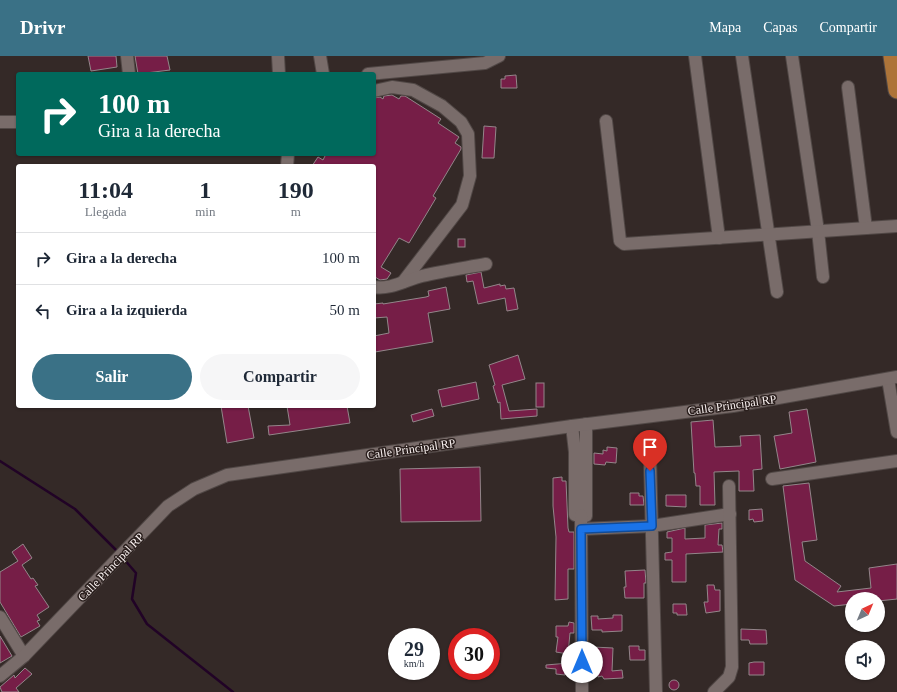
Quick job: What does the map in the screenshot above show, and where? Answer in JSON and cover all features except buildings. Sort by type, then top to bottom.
[{"type":"highway","points":[[892,56],[897,90]]},
{"type":"street","points":[[127,56],[129,72]]},
{"type":"street","points":[[278,56],[279,72]]},
{"type":"street","points":[[320,56],[323,72]]},
{"type":"street","points":[[376,73],[485,63],[499,56]]},
{"type":"street","points":[[695,56],[719,238]]},
{"type":"street","points":[[742,56],[777,292]]},
{"type":"street","points":[[792,56],[818,231],[823,277]]},
{"type":"street","points":[[376,91],[392,87],[413,90],[442,106],[461,122],[468,134],[470,176],[462,205],[403,282]]},
{"type":"street","points":[[848,87],[866,228]]},
{"type":"street","points":[[606,121],[620,241],[624,244],[897,226]]},
{"type":"street","points":[[0,122],[16,122]]},
{"type":"street","points":[[376,287],[395,286],[421,276],[486,264]]},
{"type":"street","points":[[892,378],[897,432]]},
{"type":"street","name":"Calle Principal RP","points":[[0,676],[24,656],[168,506],[194,489],[227,475],[586,424],[733,406],[892,378]]},
{"type":"street","points":[[580,515],[586,424]]},
{"type":"street","points":[[572,426],[581,529],[582,692]]},
{"type":"street","points":[[650,458],[656,692]]},
{"type":"street","points":[[772,479],[897,461]]},
{"type":"street","points":[[714,692],[730,678],[732,667],[729,486]]},
{"type":"street","points":[[581,529],[652,526],[730,514]]},
{"type":"street","points":[[0,617],[24,656]]},
{"type":"waterway","points":[[0,461],[75,509],[119,553]]},
{"type":"waterway","points":[[123,558],[136,573],[132,599],[147,624],[233,692]]},
{"type":"route","points":[[582,662],[581,529],[652,526],[650,471]]}]
